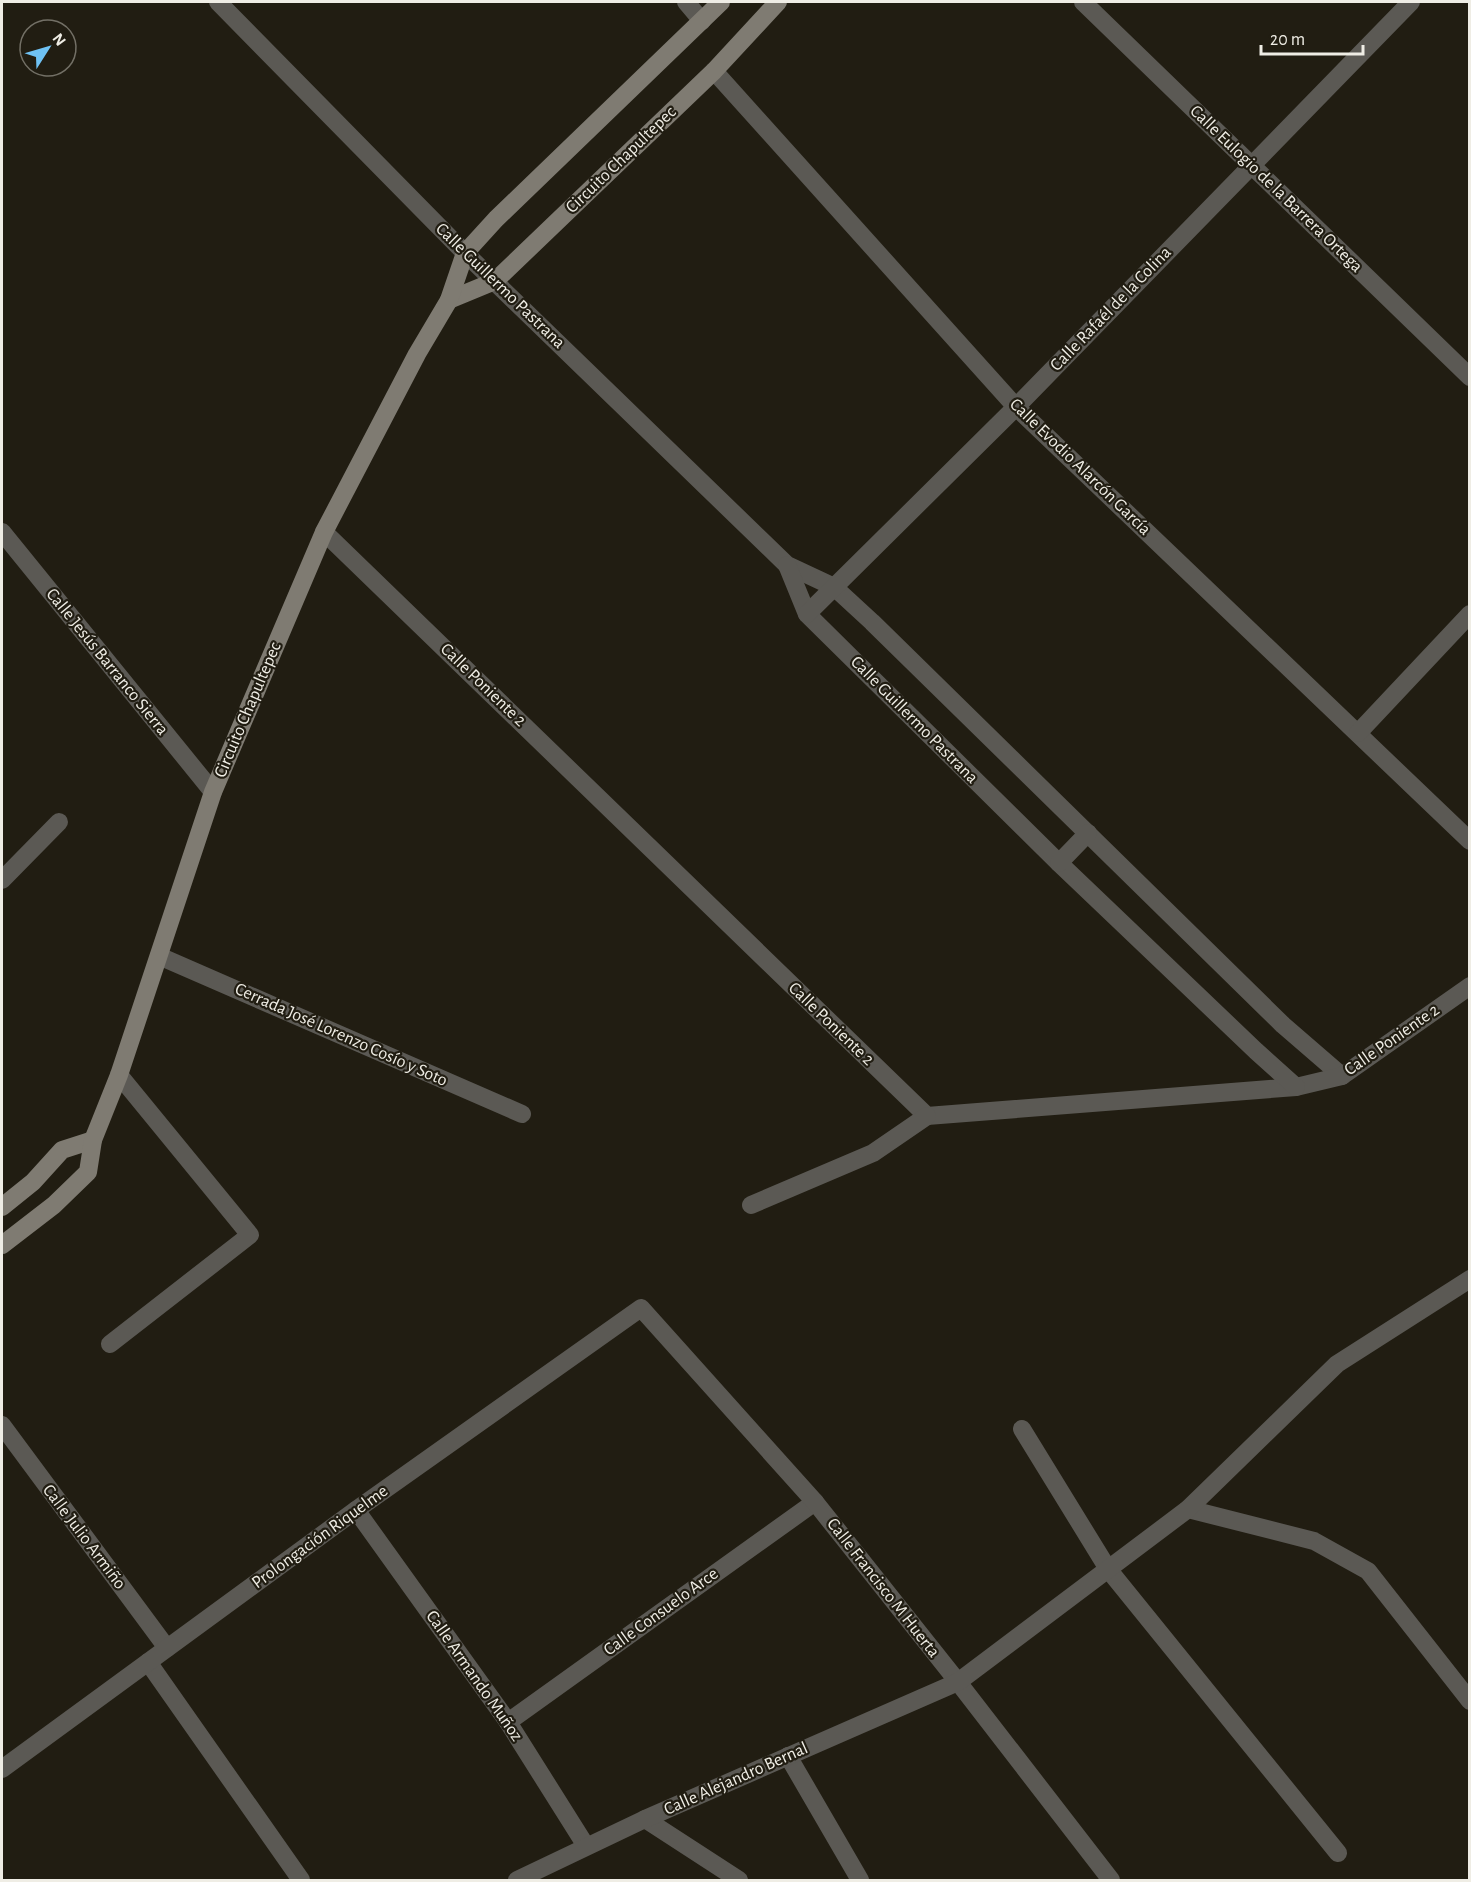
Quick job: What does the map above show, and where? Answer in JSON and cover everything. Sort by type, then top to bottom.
[{"type":"main road","name":"Circuito Chapultepec","points":[[2,1245],[54,1205],[88,1172],[93,1140],[119,1075],[213,792],[324,532],[417,354],[449,300],[465,252],[496,219],[721,2]]},
{"type":"main road","name":"Circuito Chapultepec","points":[[449,300],[495,281],[714,71],[778,2]]},
{"type":"main road","points":[[2,1207],[33,1182],[62,1150],[93,1140]]},
{"type":"street","name":"Calle Guillermo Pastrana","points":[[218,2],[465,252],[787,565],[834,587],[1283,1025],[1342,1076]]},
{"type":"street","points":[[686,2],[702,21]]},
{"type":"street","name":"Calle Eulogio de la Barrera Ortega","points":[[1083,2],[1470,377]]},
{"type":"street","name":"Calle Rafaél de la Colina","points":[[807,614],[1016,407],[1411,2]]},
{"type":"street","name":"Calle Evodio Alarcón García","points":[[714,71],[1016,407],[1470,841]]},
{"type":"street","name":"Calle Jesús Barranco Sierra","points":[[2,532],[213,792]]},
{"type":"street","name":"Calle Poniente 2","points":[[324,532],[927,1116],[1296,1087],[1342,1076],[1470,986]]},
{"type":"street","name":"Calle Guillermo Pastrana","points":[[787,565],[807,614],[1059,863],[1296,1087]]},
{"type":"street","points":[[1358,732],[1470,614]]},
{"type":"street","points":[[2,880],[59,822]]},
{"type":"street","points":[[1059,863],[1088,833]]},
{"type":"street","name":"Cerrada José Lorenzo Cosío y Soto","points":[[159,956],[522,1114]]},
{"type":"street","points":[[110,1344],[250,1235],[119,1075]]},
{"type":"street","points":[[751,1205],[873,1153],[927,1116]]},
{"type":"street","name":"Calle Alejandro Bernal","points":[[517,1881],[585,1846],[958,1682],[1188,1509],[1337,1364],[1470,1279]]},
{"type":"street","name":"Calle Francisco M Huerta","points":[[641,1308],[814,1502],[958,1682],[1110,1881]]},
{"type":"street","name":"Prolongación Riquelme","points":[[2,1769],[356,1510],[641,1308]]},
{"type":"street","name":"Calle Julio Armiño","points":[[2,1425],[167,1648]]},
{"type":"street","points":[[1022,1429],[1108,1569],[1338,1853]]},
{"type":"street","name":"Calle Consuelo Arce","points":[[508,1722],[814,1502]]},
{"type":"street","points":[[1188,1509],[1314,1541],[1368,1571],[1470,1701]]},
{"type":"street","name":"Calle Armando Muñoz","points":[[356,1510],[508,1722],[585,1846]]},
{"type":"street","points":[[148,1662],[301,1881]]},
{"type":"street","points":[[788,1756],[860,1881]]},
{"type":"street","points":[[645,1819],[739,1881]]}]
